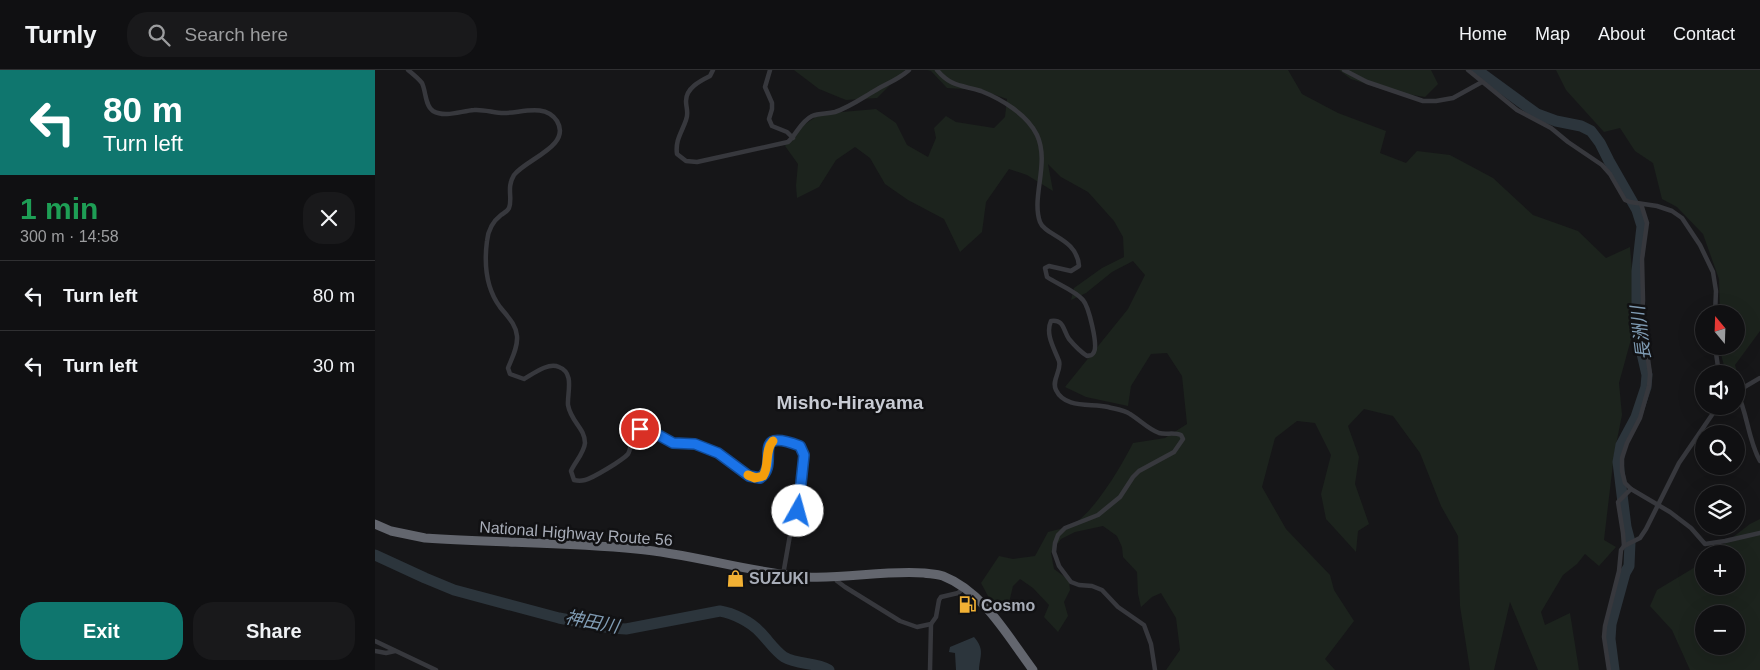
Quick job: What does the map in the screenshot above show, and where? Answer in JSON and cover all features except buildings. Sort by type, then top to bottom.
[{"type":"highway","name":"National Highway Route 56","points":[[375,524],[391,531],[425,538],[636,549],[682,555],[783,575],[834,576],[907,572],[942,575],[964,588],[988,610],[1033,670]]},
{"type":"street","points":[[408,70],[422,85],[430,108],[433,111],[447,114],[480,110],[502,113],[537,110],[549,114],[559,124],[558,140],[553,146],[520,169],[511,182],[508,210],[496,219],[488,233],[486,269],[489,286],[513,324],[517,336],[514,353],[508,368],[510,374],[524,379],[552,366],[558,366],[566,372],[569,380],[568,398],[571,414],[584,434],[585,442],[571,471],[574,480],[579,481],[590,478],[620,461],[629,452],[633,434],[640,429],[653,432],[673,443],[695,444],[718,453],[749,476],[755,478],[760,478],[766,472],[767,452],[771,442],[775,439],[800,446],[804,455],[800,503],[790,535],[783,575]]},
{"type":"street","points":[[713,70],[709,76],[700,80],[687,96],[688,112],[686,121],[677,139],[676,148],[677,154],[686,161],[697,162],[777,146],[788,142],[793,138],[799,126],[811,116],[834,112],[850,106],[896,80],[909,70]]},
{"type":"street","points":[[770,70],[765,87],[772,108],[769,119],[772,126],[787,132],[793,138]]},
{"type":"street","points":[[937,70],[952,84],[980,91],[1005,102],[1018,112],[1036,133],[1041,147],[1038,202],[1041,225],[1068,244],[1075,252],[1079,261],[1079,266],[1071,271],[1049,266],[1045,268],[1045,272],[1047,277],[1084,300],[1089,313],[1096,346],[1092,355],[1087,356],[1069,339],[1061,322],[1057,320],[1051,321],[1048,331],[1060,364],[1054,385],[1056,391],[1068,402],[1106,406],[1128,413],[1155,432],[1163,434],[1178,433],[1183,439],[1174,452],[1139,471],[1133,477],[1121,497],[1098,515],[1065,528],[1058,535],[1055,543],[1055,552],[1059,566],[1071,582],[1102,590],[1118,607],[1144,625],[1151,644],[1155,670]]},
{"type":"street","points":[[1344,70],[1367,82],[1423,101],[1453,98],[1482,82]]},
{"type":"street","points":[[1468,70],[1517,110],[1551,128],[1602,165],[1610,174],[1625,200],[1657,206],[1672,211],[1682,218],[1691,230],[1713,272],[1716,290],[1715,305]]},
{"type":"street","points":[[1641,204],[1647,222],[1642,259],[1643,300],[1641,331],[1650,374],[1649,386],[1640,418],[1627,443],[1622,458],[1622,471],[1625,483],[1631,490],[1670,512],[1691,528],[1705,544],[1760,532]]},
{"type":"street","points":[[1745,387],[1760,378]]},
{"type":"street","points":[[1745,412],[1750,439],[1760,461]]},
{"type":"street","points":[[1609,670],[1604,637],[1605,626],[1619,571],[1621,550],[1624,546],[1640,538],[1659,506],[1679,463],[1712,415]]},
{"type":"street","points":[[1624,546],[1618,502],[1631,490]]},
{"type":"street","points":[[834,576],[845,587],[900,621],[917,627],[931,624]]},
{"type":"street","points":[[931,670],[931,624],[936,617],[939,600],[941,597],[958,593],[964,588]]},
{"type":"street","points":[[375,641],[436,670]]},
{"type":"street","points":[[375,650],[386,653],[397,651]]},
{"type":"shaded area","points":[[794,70],[905,70],[877,98],[846,100],[819,89]]},
{"type":"shaded area","points":[[927,70],[1288,70],[1302,94],[1338,113],[1386,131],[1380,153],[1406,163],[1417,151],[1450,155],[1493,178],[1533,215],[1578,231],[1606,258],[1630,247],[1633,282],[1633,332],[1619,383],[1622,415],[1614,455],[1604,540],[1616,547],[1599,566],[1585,554],[1577,564],[1563,575],[1541,612],[1545,625],[1570,613],[1579,670],[1538,670],[1510,602],[1494,670],[1470,670],[1460,606],[1458,536],[1441,506],[1420,453],[1393,416],[1364,409],[1348,426],[1359,457],[1355,484],[1369,524],[1358,531],[1356,552],[1326,519],[1321,494],[1331,455],[1315,423],[1297,421],[1275,438],[1262,487],[1286,529],[1330,575],[1334,590],[1354,621],[1325,659],[1335,670],[1166,670],[1180,650],[1176,618],[1161,593],[1152,597],[1141,607],[1138,594],[1137,572],[1123,557],[1122,547],[1117,536],[1103,526],[1075,532],[1061,539],[1051,553],[1054,569],[1069,580],[1070,590],[1064,602],[1068,616],[1058,632],[1044,617],[1049,605],[1033,588],[1020,579],[1013,586],[1008,607],[989,598],[981,583],[999,556],[1013,559],[1035,556],[1048,532],[1071,525],[1080,520],[1088,511],[1122,464],[1133,443],[1165,438],[1187,424],[1182,376],[1167,353],[1151,354],[1131,386],[1128,406],[1086,397],[1065,387],[1128,309],[1145,275],[1133,261],[1112,272],[1086,293],[1071,300],[1074,288],[1102,268],[1124,257],[1123,237],[1114,221],[1088,192],[1061,177],[1048,164],[1053,191],[1027,175],[1009,169],[986,202],[982,232],[960,252],[944,219],[908,200],[885,184],[870,158],[855,147],[836,160],[819,187],[797,198],[798,164],[785,146],[795,131],[820,114],[876,109],[896,123],[907,145],[928,157],[936,138],[934,128],[946,116],[956,122],[994,128],[1005,117],[1007,99],[981,90],[947,88],[931,71]]},
{"type":"shaded area","points":[[1339,70],[1431,70],[1438,84],[1425,97],[1388,91],[1351,79]]},
{"type":"shaded area","points":[[1556,70],[1760,70],[1760,331],[1745,351],[1745,305],[1720,305],[1719,279],[1703,234],[1677,207],[1662,199],[1653,163],[1635,151],[1620,128],[1604,132],[1566,90]]},
{"type":"shaded area","points":[[1721,355],[1742,355],[1735,365],[1724,365]]},
{"type":"shaded area","points":[[1760,519],[1760,670],[1690,670],[1672,630],[1650,606],[1657,590],[1695,567],[1695,595],[1745,595],[1745,545],[1723,545],[1736,535],[1745,535],[1745,528]]},
{"type":"shaded area","points":[[974,637],[981,649],[979,670],[956,670],[955,653],[949,652],[950,647]]},
{"type":"waterway","name":"長洲川","points":[[1477,70],[1537,114],[1556,121],[1581,126],[1591,131],[1600,143],[1637,210],[1642,226],[1637,271],[1637,332],[1647,375],[1646,387],[1636,417],[1621,445],[1618,462],[1626,527],[1630,542],[1629,566],[1625,573],[1611,624],[1610,639],[1614,670]]},
{"type":"waterway","name":"神田川","points":[[375,555],[454,590],[559,618],[611,628],[626,629],[720,611],[725,612],[741,618],[752,625],[778,652],[789,660],[824,667],[829,670]]},
{"type":"slow traffic","points":[[748,475],[760,478],[766,472],[767,452],[773,441]]},
{"type":"place","name":"SUZUKI","points":[[735,578]]},
{"type":"place","name":"Cosmo","points":[[967,605]]},
{"type":"district","name":"Misho-Hirayama","points":[[850,402]]},
{"type":"route","points":[[640,429],[653,432],[673,443],[695,444],[718,453],[741,471],[755,478],[760,478],[766,472],[767,452],[771,442],[775,439],[788,441],[800,446],[803,449],[804,462],[798,511]]}]
